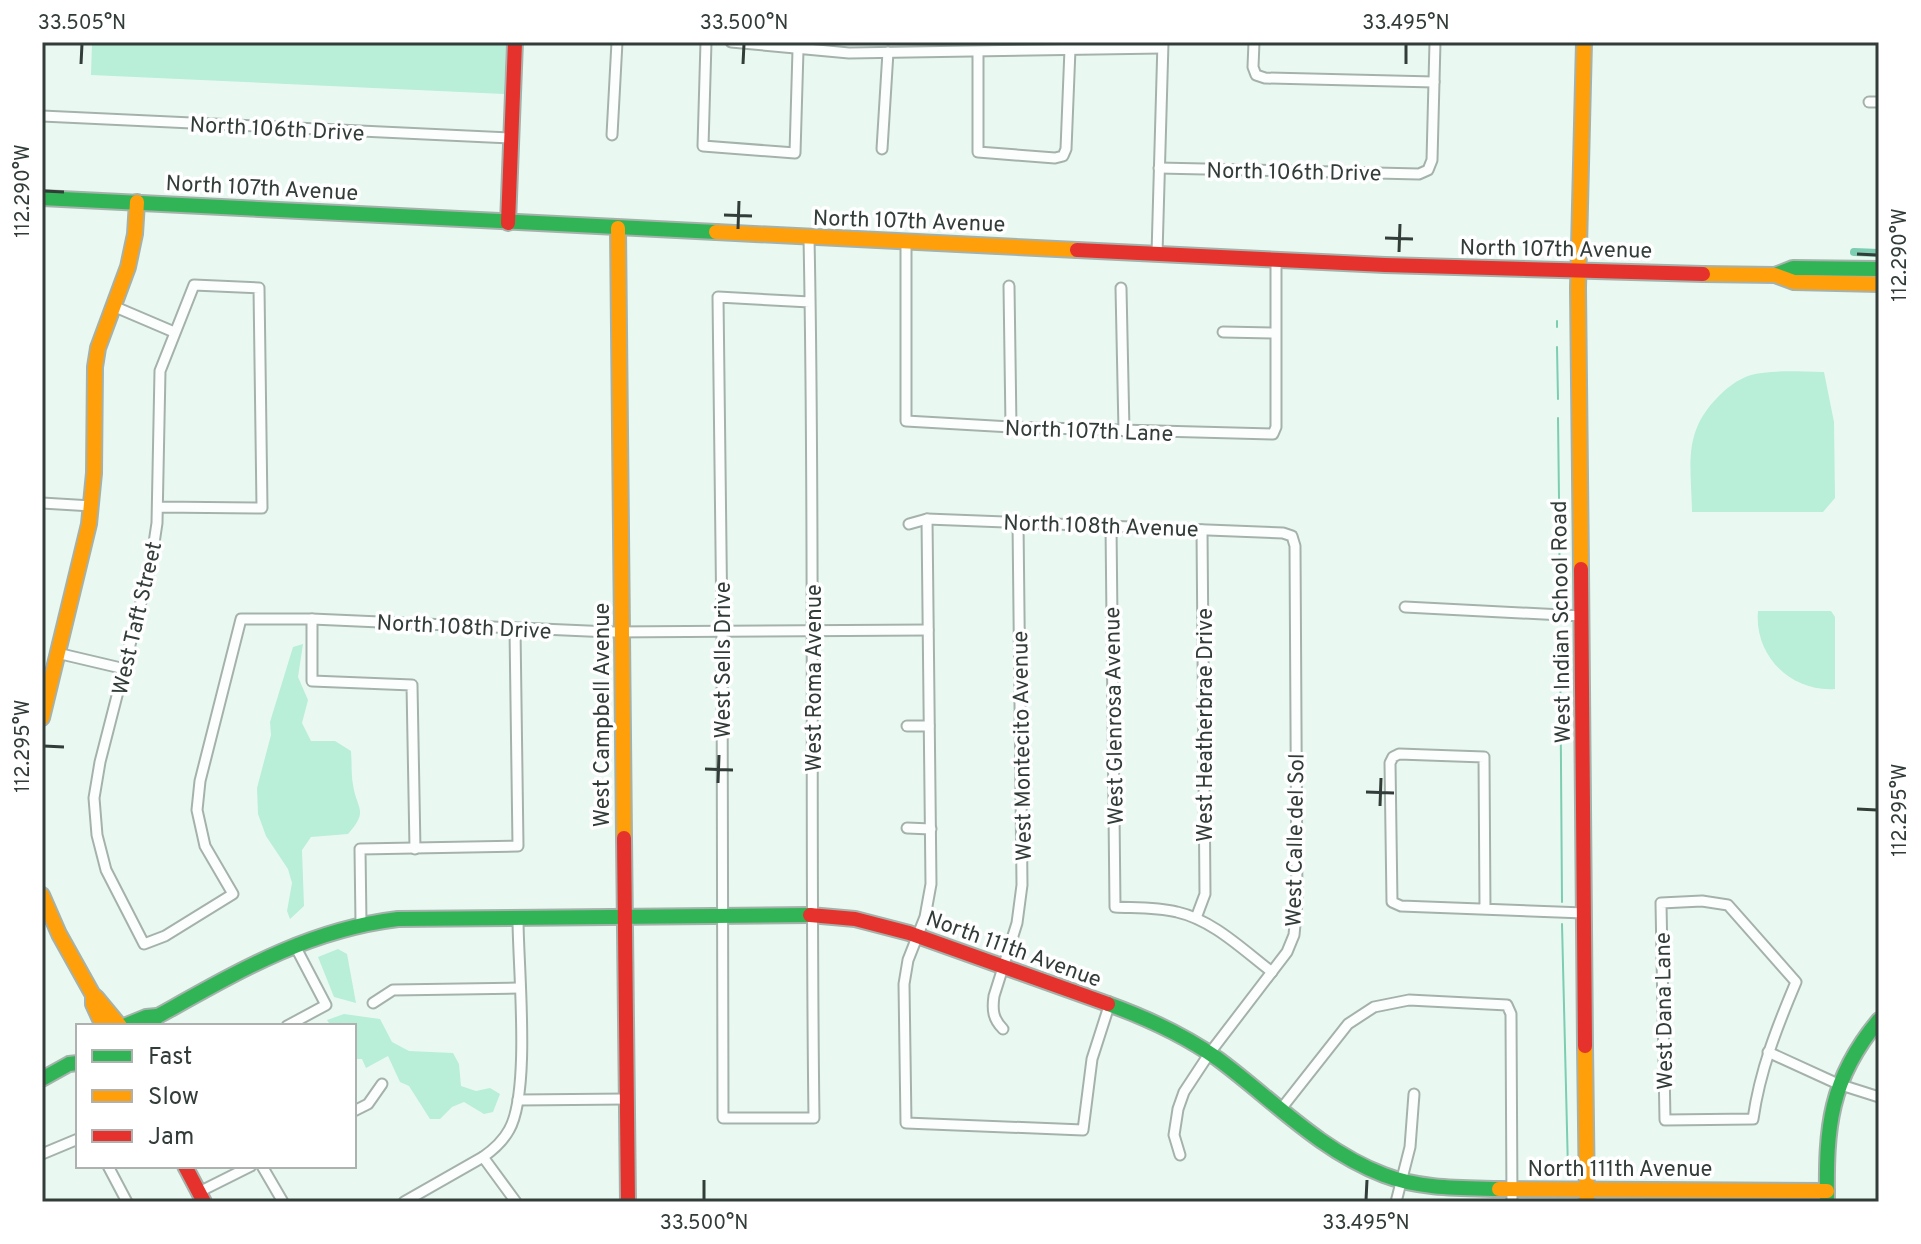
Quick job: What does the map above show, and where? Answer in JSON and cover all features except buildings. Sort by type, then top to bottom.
[{"type":"street","points":[[508,223],[515,42]]},
{"type":"street","points":[[612,135],[617,42]]},
{"type":"street","points":[[706,42],[703,146],[795,153],[798,50]]},
{"type":"street","points":[[731,42],[798,50],[888,52],[1162,45],[1157,254]]},
{"type":"street","points":[[1254,42],[1253,67],[1256,75],[1265,78],[1434,82],[1435,42]]},
{"type":"street","name":"West Indian School Road","points":[[1584,42],[1578,272],[1587,1197]]},
{"type":"street","points":[[978,52],[978,152],[1063,156],[1066,149],[1070,49]]},
{"type":"street","points":[[882,149],[888,52]]},
{"type":"street","name":"North 106th Drive","points":[[1159,168],[1419,174],[1428,170],[1432,160],[1434,82]]},
{"type":"street","name":"North 106th Drive","points":[[42,116],[511,138]]},
{"type":"street","name":"North 107th Avenue","points":[[42,198],[1157,254],[1578,272],[1775,275],[1794,282],[1879,284]]},
{"type":"street","points":[[42,718],[92,506],[94,378],[98,348],[132,252],[137,202]]},
{"type":"street","name":"West Campbell Avenue","points":[[618,228],[628,1202]]},
{"type":"street","name":"West Roma Avenue","points":[[723,1118],[814,1118],[814,631],[809,238]]},
{"type":"street","name":"North 107th Lane","points":[[906,242],[906,421],[1273,434],[1276,427],[1275,333]]},
{"type":"street","points":[[1223,332],[1275,333],[1276,259]]},
{"type":"street","name":"North 107th Avenue","points":[[1775,275],[1793,268],[1879,269]]},
{"type":"street","name":"West Taft Street","points":[[144,944],[111,884],[100,853],[94,815],[100,762],[151,563],[158,507],[159,385],[164,359],[194,285],[259,288],[262,508],[158,507]]},
{"type":"street","points":[[1009,286],[1011,427]]},
{"type":"street","points":[[1121,288],[1124,431]]},
{"type":"street","name":"West Sells Drive","points":[[723,1118],[718,297],[810,302]]},
{"type":"street","points":[[113,306],[174,332]]},
{"type":"street","points":[[42,503],[92,506]]},
{"type":"street","points":[[927,519],[931,884],[925,917],[904,984],[906,1123],[1083,1130],[1089,1073],[1109,1006]]},
{"type":"street","name":"North 108th Avenue","points":[[909,524],[927,519],[1283,533],[1292,536]]},
{"type":"street","name":"West Montecito Avenue","points":[[1003,1029],[995,1021],[992,1008],[1017,923],[1022,885],[1018,522]]},
{"type":"street","name":"West Glenrosa Avenue","points":[[1111,525],[1115,907],[1174,911],[1196,918]]},
{"type":"street","name":"West Heatherbrae Drive","points":[[1196,918],[1205,894],[1202,530]]},
{"type":"street","name":"West Calle del Sol","points":[[1180,1155],[1174,1135],[1178,1109],[1191,1080],[1287,952],[1297,921],[1295,546],[1292,536]]},
{"type":"street","points":[[1405,607],[1582,616]]},
{"type":"street","name":"North 108th Drive","points":[[144,944],[165,936],[233,894],[205,846],[197,810],[200,781],[241,619],[312,619],[623,632],[928,630]]},
{"type":"street","points":[[312,619],[312,681],[412,685],[415,849]]},
{"type":"street","points":[[361,923],[360,849],[518,846],[515,629]]},
{"type":"street","points":[[57,653],[125,669]]},
{"type":"street","points":[[907,726],[929,726]]},
{"type":"street","points":[[1485,909],[1484,757],[1399,754],[1393,757],[1390,763],[1392,902],[1401,906],[1584,913]]},
{"type":"street","points":[[907,828],[931,829]]},
{"type":"street","points":[[42,896],[93,995],[119,1024]]},
{"type":"street","name":"West Dana Lane","points":[[1702,901],[1728,905],[1796,982],[1768,1052],[1758,1083],[1753,1119],[1665,1120],[1661,903],[1702,901]]},
{"type":"street","name":"North 111th Avenue","points":[[127,1024],[146,1017],[153,1021],[294,944],[361,923],[398,919],[721,915],[812,914],[846,917],[917,936],[1174,1032],[1209,1054],[1352,1161],[1402,1181],[1512,1196],[1827,1196]]},
{"type":"street","points":[[1196,918],[1218,930],[1272,972]]},
{"type":"street","points":[[404,1202],[483,1157],[509,1130],[518,1100],[518,919]]},
{"type":"street","points":[[291,1024],[326,1005],[294,944]]},
{"type":"street","points":[[373,1003],[393,990],[519,988]]},
{"type":"street","points":[[93,995],[93,1004],[102,1024]]},
{"type":"street","points":[[1362,998],[1368,1010]]},
{"type":"street","points":[[1281,1109],[1348,1024],[1368,1010],[1409,1000],[1507,1005],[1511,1014],[1512,1196]]},
{"type":"street","points":[[1827,1196],[1830,1111],[1838,1084],[1855,1050],[1879,1020]]},
{"type":"street","points":[[1768,1052],[1838,1084],[1879,1097]]},
{"type":"street","points":[[42,1079],[75,1060]]},
{"type":"street","points":[[356,1110],[368,1104],[382,1084]]},
{"type":"street","points":[[1396,1202],[1412,1132],[1414,1094]]},
{"type":"street","points":[[518,1100],[627,1099]]},
{"type":"street","points":[[1286,1133],[1297,1122]]},
{"type":"street","points":[[42,1154],[76,1140]]},
{"type":"street","points":[[483,1157],[516,1202]]},
{"type":"street","points":[[109,1168],[127,1202]]},
{"type":"street","points":[[186,1168],[201,1197],[248,1168]]},
{"type":"street","points":[[263,1168],[283,1202]]},
{"type":"green space","points":[[92,42],[506,42],[504,94],[91,75]]},
{"type":"green space","points":[[1824,372],[1834,422],[1835,498],[1823,512],[1692,512],[1691,462],[1695,433],[1710,406],[1723,392],[1741,379],[1756,374]]},
{"type":"green space","points":[[1758,611],[1831,611],[1835,617],[1835,689],[1803,684],[1778,668],[1762,642]]},
{"type":"green space","points":[[303,644],[298,677],[308,700],[302,723],[311,741],[335,741],[351,751],[352,781],[360,815],[348,834],[311,837],[302,850],[304,906],[290,919],[287,911],[292,883],[288,869],[266,836],[258,814],[257,788],[271,735],[270,722],[293,647]]},
{"type":"green space","points":[[338,949],[347,954],[356,1003],[334,997],[318,957]]},
{"type":"green space","points":[[344,1014],[380,1019],[392,1042],[409,1051],[453,1053],[459,1064],[461,1086],[476,1091],[490,1088],[500,1094],[493,1112],[484,1114],[464,1102],[452,1107],[440,1119],[430,1119],[409,1086],[400,1082],[388,1056],[366,1068],[362,1059],[356,1059],[356,1024],[330,1024],[327,1020]]},
{"type":"waterway","points":[[1854,252],[1879,253]]},
{"type":"waterway","points":[[1557,321],[1557,327]]},
{"type":"waterway","points":[[1557,347],[1558,399]]},
{"type":"waterway","points":[[1558,418],[1559,499]]},
{"type":"waterway","points":[[1559,516],[1560,601]]},
{"type":"waterway","points":[[1560,630],[1562,902]]},
{"type":"waterway","points":[[1562,924],[1568,1170]]},
{"type":"traffic: fast","points":[[42,198],[716,232]]},
{"type":"traffic: fast","points":[[1775,275],[1793,268],[1879,269]]},
{"type":"traffic: fast","points":[[150,1024],[158,1016],[274,955],[333,933],[398,919],[810,915]]},
{"type":"traffic: fast","points":[[1108,1004],[1165,1028],[1205,1050],[1317,1138],[1360,1164],[1412,1183],[1499,1189]]},
{"type":"traffic: fast","points":[[129,1024],[157,1016]]},
{"type":"traffic: fast","points":[[1827,1202],[1828,1150],[1834,1105],[1850,1063],[1879,1020]]},
{"type":"traffic: fast","points":[[42,1079],[76,1063]]},
{"type":"traffic: slow","points":[[1581,569],[1578,288],[1584,42]]},
{"type":"traffic: slow","points":[[42,718],[89,524],[98,348],[128,267],[135,234],[137,202]]},
{"type":"traffic: slow","points":[[618,228],[624,838]]},
{"type":"traffic: slow","points":[[716,232],[1077,250]]},
{"type":"traffic: slow","points":[[1703,274],[1775,275],[1794,282],[1879,284]]},
{"type":"traffic: slow","points":[[42,895],[59,934],[93,995],[93,1004],[102,1024]]},
{"type":"traffic: slow","points":[[96,997],[118,1024]]},
{"type":"traffic: slow","points":[[1585,1046],[1587,1202]]},
{"type":"traffic: slow","points":[[1499,1189],[1827,1191]]},
{"type":"traffic: jam","points":[[508,223],[515,42]]},
{"type":"traffic: jam","points":[[1077,250],[1385,265],[1703,274]]},
{"type":"traffic: jam","points":[[1581,569],[1585,1046]]},
{"type":"traffic: jam","points":[[624,838],[628,1202]]},
{"type":"traffic: jam","points":[[810,915],[855,919],[909,933],[1108,1004]]},
{"type":"traffic: jam","points":[[186,1168],[204,1202]]}]
